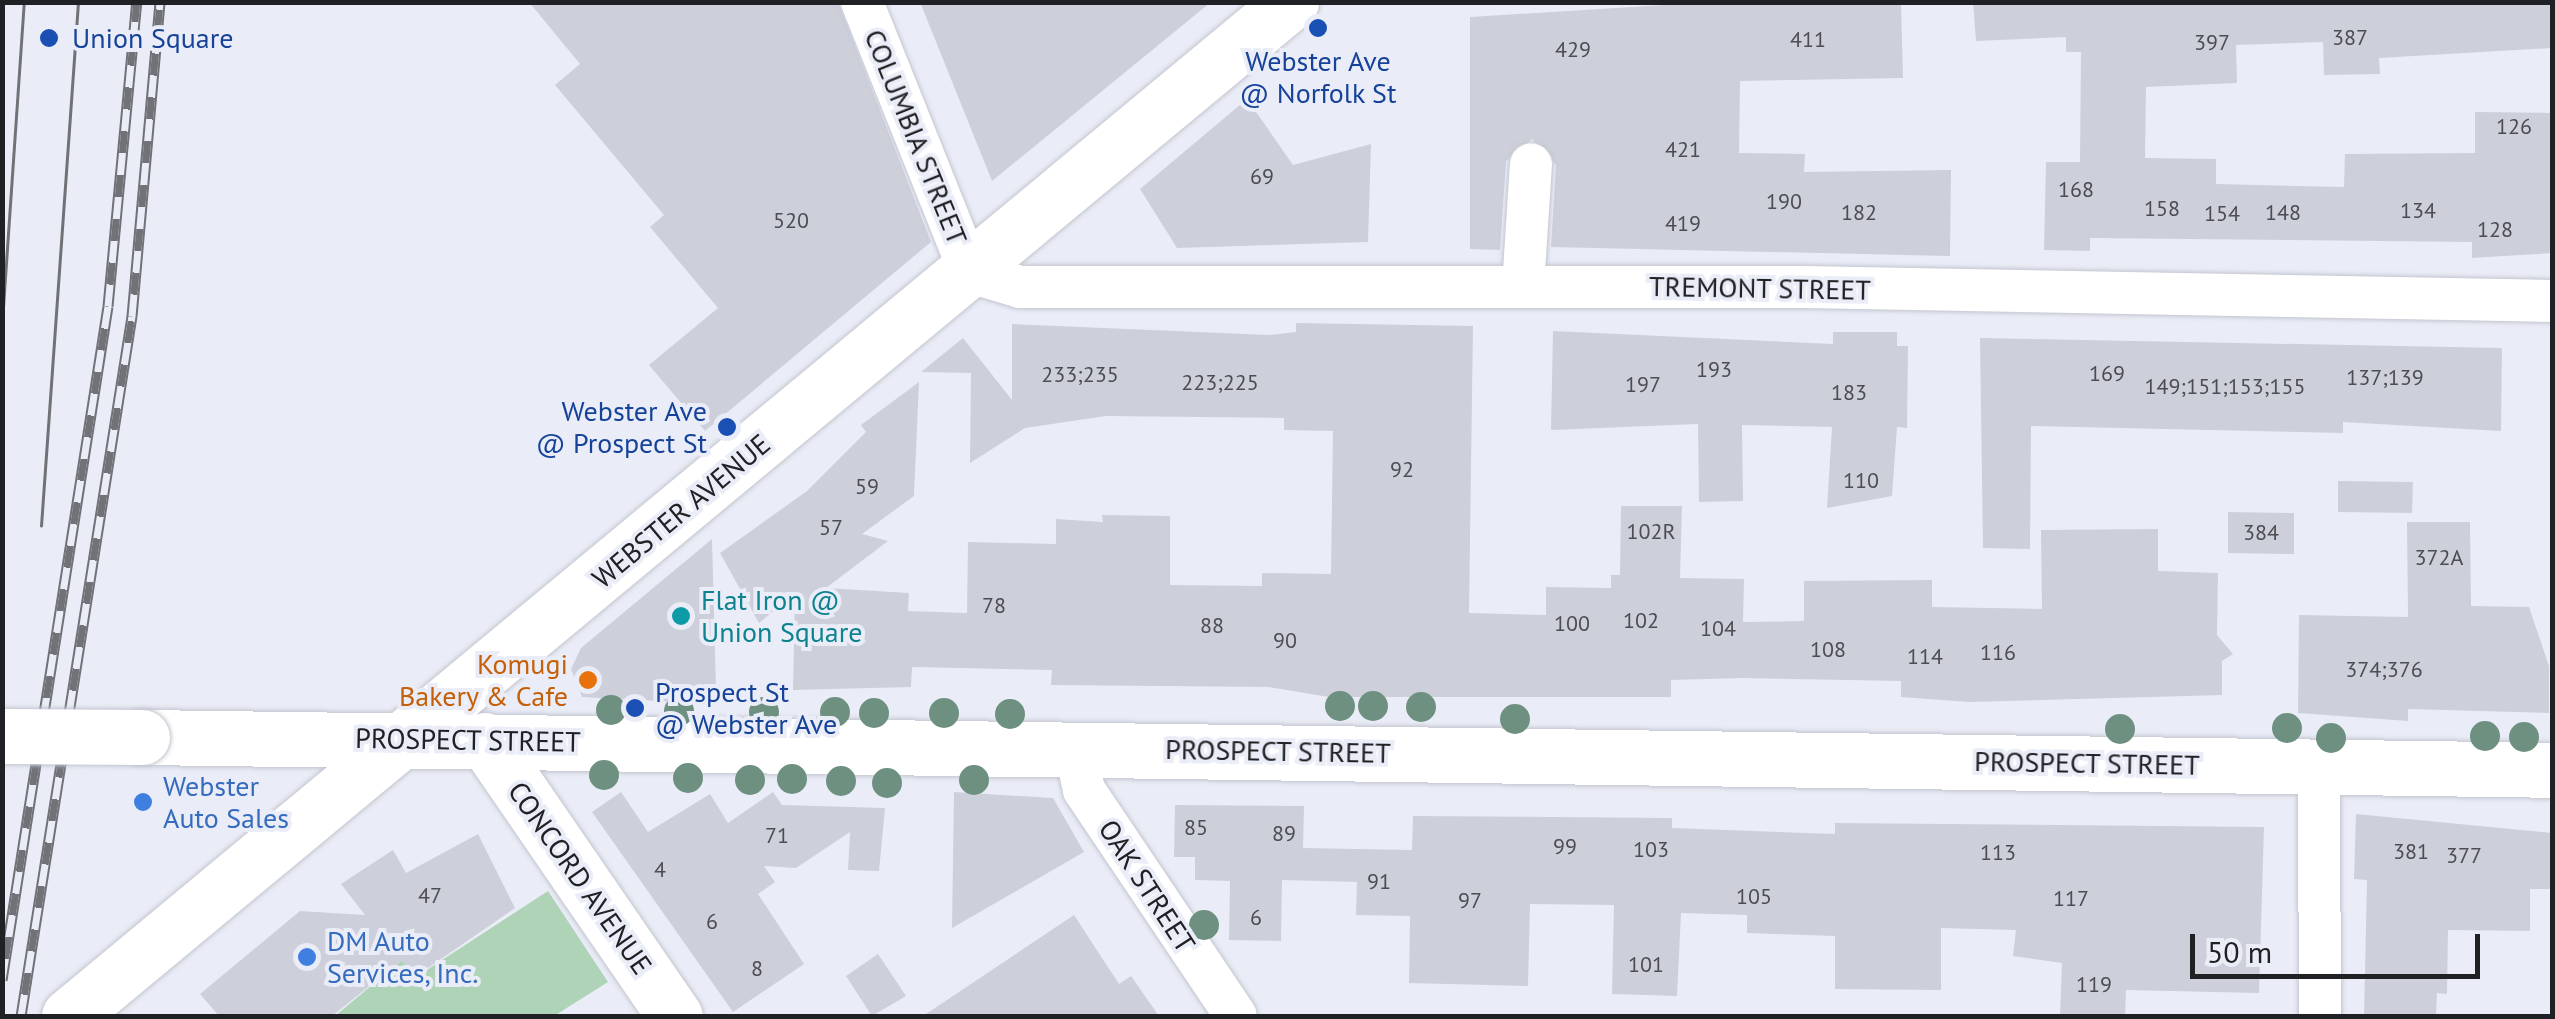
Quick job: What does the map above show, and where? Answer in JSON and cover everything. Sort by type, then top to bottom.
[{"type":"main road","name":"WEBSTER AVENUE","points":[[69,1016],[1291,2]]},
{"type":"main road","name":"PROSPECT STREET","points":[[2,736],[2552,770]]},
{"type":"main road","name":"CONCORD AVENUE","points":[[485,740],[675,1016]]},
{"type":"street","name":"COLUMBIA STREET","points":[[862,2],[970,272]]},
{"type":"street","points":[[1522,287],[1531,164]]},
{"type":"street","name":"TREMONT STREET","points":[[970,272],[1020,287],[1522,287],[2552,301]]},
{"type":"street","name":"OAK STREET","points":[[1075,748],[1084,790],[1236,1016]]},
{"type":"street","points":[[2319,766],[2320,1016]]},
{"type":"green space","points":[[548,891],[608,982],[554,1016],[335,1016],[402,960],[416,977]]},
{"type":"building","points":[[529,2],[838,2],[931,242],[705,431],[649,365],[718,308],[650,227],[664,215],[555,85],[580,64]]},
{"type":"building","points":[[920,2],[1211,2],[992,181]]},
{"type":"building","points":[[1712,2],[1901,2],[1903,78],[1740,81],[1739,153],[1805,154],[1804,172],[1951,170],[1950,256],[1551,247],[1556,165],[1532,139],[1506,161],[1500,250],[1470,249],[1470,17]]},
{"type":"building","points":[[1973,2],[2550,2],[2552,48],[2379,58],[2380,74],[2324,75],[2323,42],[2236,45],[2237,83],[2146,87],[2145,158],[2216,159],[2216,184],[2344,187],[2345,154],[2475,153],[2475,112],[2552,113],[2552,253],[2472,258],[2472,242],[2090,238],[2090,251],[2044,250],[2046,162],[2080,162],[2081,52],[2066,52],[2066,37],[1976,41]]},
{"type":"building","points":[[1247,99],[1293,165],[1371,144],[1368,242],[1177,248],[1140,189]]},
{"type":"building","points":[[1296,323],[1473,326],[1469,613],[1546,615],[1546,587],[1611,588],[1611,575],[1620,575],[1621,506],[1682,506],[1680,578],[1744,579],[1743,622],[1804,621],[1804,581],[1932,580],[1932,607],[2042,609],[2041,530],[2158,529],[2158,571],[2218,573],[2217,635],[2233,654],[2222,661],[2222,695],[1969,702],[1901,697],[1901,681],[1742,678],[1671,680],[1671,697],[1329,697],[1269,687],[1051,685],[1052,670],[912,667],[911,687],[793,690],[795,594],[759,623],[720,553],[807,491],[866,432],[861,425],[919,382],[914,496],[862,534],[888,541],[826,588],[909,593],[908,611],[967,613],[968,542],[1056,544],[1056,519],[1103,522],[1102,515],[1170,516],[1170,585],[1262,586],[1262,573],[1331,574],[1333,431],[1284,430],[1284,418],[1106,416],[1025,428],[970,463],[971,373],[921,372],[963,338],[1012,400],[1012,324],[1269,335],[1296,332]]},
{"type":"building","points":[[1553,331],[1833,344],[1833,332],[1897,332],[1897,346],[1908,346],[1907,428],[1897,427],[1892,496],[1827,508],[1832,427],[1742,425],[1743,501],[1699,502],[1698,424],[1551,430]]},
{"type":"building","points":[[1980,338],[2502,348],[2501,431],[2343,422],[2343,433],[2031,426],[2030,549],[1983,548]]},
{"type":"building","points":[[2338,481],[2413,482],[2412,513],[2338,512]]},
{"type":"building","points":[[2228,512],[2294,513],[2294,554],[2228,553]]},
{"type":"building","points":[[2407,522],[2470,522],[2471,606],[2529,607],[2549,666],[2549,713],[2408,709],[2408,721],[2298,713],[2299,615],[2408,617]]},
{"type":"building","name":"Flat Iron @ Union Square","points":[[712,539],[716,689],[678,688],[677,702],[582,697],[571,669],[581,648]]},
{"type":"building","points":[[621,792],[648,832],[710,794],[728,823],[773,792],[782,805],[885,808],[879,871],[848,870],[850,832],[796,868],[764,866],[775,882],[758,894],[804,964],[733,1012],[592,812]]},
{"type":"building","points":[[954,792],[1053,798],[1084,852],[952,928]]},
{"type":"building","points":[[1175,805],[1304,806],[1303,848],[1412,850],[1413,816],[1672,818],[1672,828],[1835,834],[1835,823],[2264,827],[2259,993],[2126,990],[2125,1016],[2060,1016],[2062,963],[2013,956],[2016,930],[1941,928],[1941,990],[1835,989],[1835,936],[1747,933],[1747,915],[1681,913],[1677,996],[1612,994],[1614,905],[1530,904],[1528,986],[1409,983],[1410,916],[1356,915],[1357,882],[1282,880],[1281,941],[1229,940],[1230,881],[1195,880],[1195,857],[1174,857]]},
{"type":"building","points":[[2356,814],[2552,833],[2552,889],[2530,889],[2530,931],[2448,930],[2447,994],[2437,993],[2436,1016],[2364,1016],[2367,880],[2354,879]]},
{"type":"building","points":[[478,834],[515,908],[415,977],[402,960],[332,1016],[219,1016],[200,994],[300,911],[365,915],[341,884],[393,850],[406,873]]},
{"type":"building","points":[[1074,915],[1119,984],[1131,976],[1159,1016],[923,1016]]},
{"type":"building","points":[[878,954],[906,996],[872,1016],[846,976]]},
{"type":"tram line","points":[[2,322],[24,2]]},
{"type":"tram line","points":[[41,526],[78,2]]},
{"type":"railway","points":[[2,980],[108,306],[137,2]]},
{"type":"railway","points":[[21,1016],[132,316],[160,2]]},
{"type":"place","name":"Webster Ave @ Norfolk St","points":[[1318,28]]},
{"type":"place","name":"Union Square","points":[[49,38]]},
{"type":"place","name":"Webster Ave @ Prospect St","points":[[727,427]]},
{"type":"place","name":"Flat Iron @ Union Square","points":[[681,616]]},
{"type":"place","name":"Komugi Bakery & Cafe","points":[[588,680]]},
{"type":"place","name":"Prospect St @ Webster Ave","points":[[635,708]]},
{"type":"place","name":"Webster Auto Sales","points":[[143,802]]},
{"type":"place","name":"DM Auto Services, Inc.","points":[[307,957]]}]
